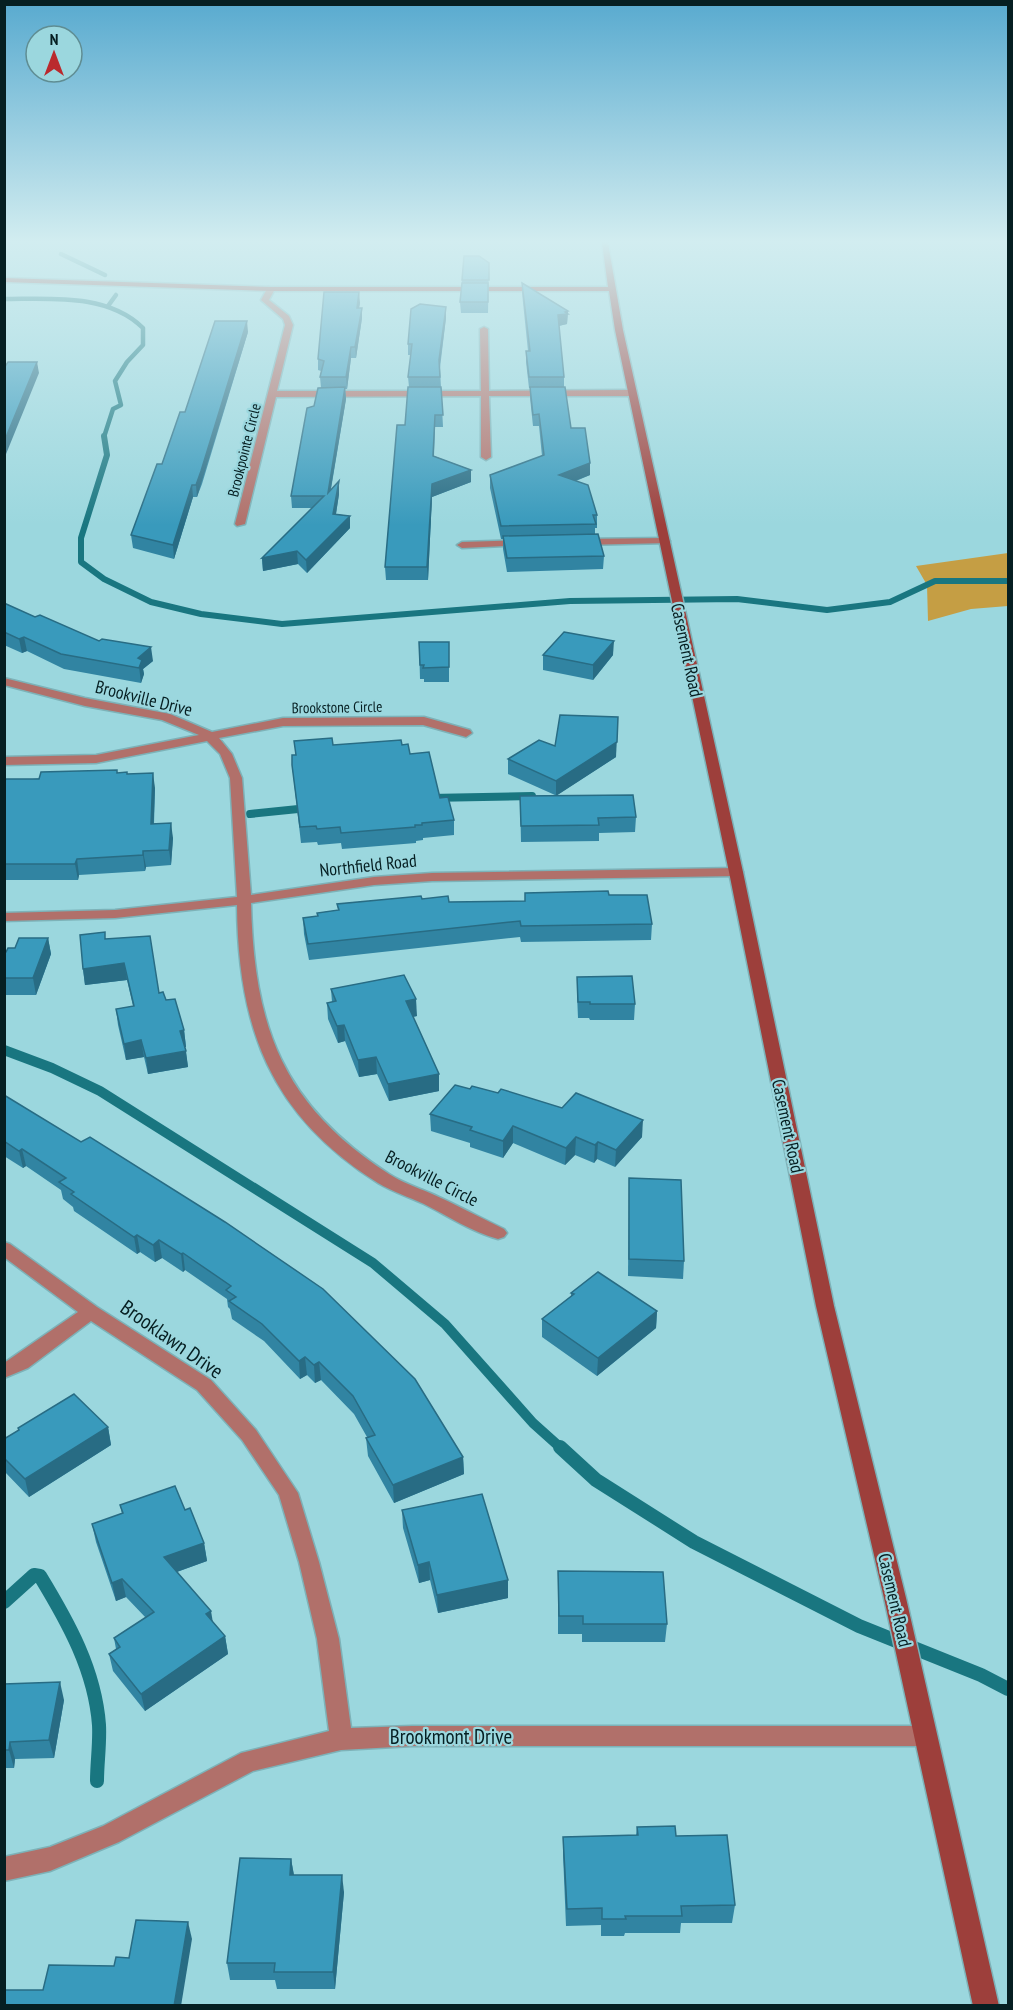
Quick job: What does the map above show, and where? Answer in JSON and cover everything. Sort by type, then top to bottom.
[{"type":"street","name":"Brookpointe Circle","points":[[240,524],[286,337]]},
{"type":"street","points":[[484,337],[487,393],[486,457]]},
{"type":"street","name":"Casement Road","points":[[622,337],[680,620],[736,872],[825,1306],[895,1598],[986,2006]]},
{"type":"street","points":[[272,394],[632,393]]},
{"type":"street","points":[[566,543],[665,541]]},
{"type":"street","points":[[462,545],[536,543]]},
{"type":"street","name":"Brookville Drive","points":[[4,681],[83,701],[162,717],[209,735],[224,748],[236,777],[244,900]]},
{"type":"street","name":"Brookstone Circle","points":[[4,760],[86,760],[160,748],[209,735],[283,722],[424,721],[466,733]]},
{"type":"street","name":"Northfield Road","points":[[4,916],[115,914],[244,900],[374,881],[432,877],[736,872]]},
{"type":"street","name":"Brookville Circle","points":[[244,900],[243,940],[258,1027],[269,1057],[286,1087],[330,1138],[384,1179],[498,1233]]},
{"type":"street","name":"Brooklawn Drive","points":[[4,1248],[91,1312],[204,1385],[249,1435],[288,1493],[309,1562],[328,1639],[341,1738]]},
{"type":"street","points":[[4,1371],[21,1363],[91,1312]]},
{"type":"street","name":"Brookmont Drive","points":[[4,1869],[50,1859],[111,1834],[249,1761],[341,1738],[412,1736],[925,1737]]},
{"type":"shaded area","points":[[1008,553],[1008,606],[971,609],[928,621],[927,585],[916,566]]},
{"type":"building","points":[[210,337],[242,337],[201,471],[196,485],[192,485],[173,545],[131,535],[157,464],[162,464],[180,412],[185,412]]},
{"type":"building","points":[[320,337],[357,337],[355,347],[351,347],[346,377],[320,377],[324,361],[318,359]]},
{"type":"building","points":[[409,337],[442,337],[439,360],[440,377],[408,377],[412,344],[408,344]]},
{"type":"building","points":[[528,337],[560,337],[564,377],[529,377],[526,351],[530,351]]},
{"type":"building","points":[[8,362],[37,362],[4,442],[4,368]]},
{"type":"building","points":[[345,387],[328,493],[339,481],[333,514],[350,516],[306,560],[297,551],[262,558],[324,496],[291,496],[307,408],[314,406],[318,388]]},
{"type":"building","points":[[408,387],[441,387],[443,415],[435,415],[433,456],[471,470],[432,484],[427,567],[385,567],[397,425],[405,425]]},
{"type":"building","points":[[530,387],[565,387],[571,428],[585,428],[590,463],[559,475],[588,485],[597,515],[593,515],[596,524],[501,526],[490,475],[544,455],[539,414],[533,415]]},
{"type":"building","points":[[598,534],[604,556],[507,558],[503,536]]},
{"type":"building","points":[[4,603],[35,617],[40,615],[99,641],[102,639],[151,647],[138,658],[142,660],[139,668],[61,654],[24,637],[19,639],[4,632]]},
{"type":"building","points":[[564,632],[614,641],[593,665],[543,655]]},
{"type":"building","points":[[419,642],[449,642],[449,667],[423,668],[424,665],[420,665]]},
{"type":"building","points":[[560,715],[618,717],[617,742],[556,781],[508,759],[539,740],[555,746]]},
{"type":"building","points":[[332,738],[333,745],[401,740],[402,745],[408,744],[410,754],[429,752],[440,798],[448,797],[454,820],[422,823],[415,827],[341,833],[340,827],[317,829],[316,826],[300,827],[292,765],[292,755],[296,755],[294,741]]},
{"type":"building","points":[[117,770],[117,773],[127,772],[127,774],[153,773],[151,824],[171,823],[169,850],[143,851],[143,855],[77,859],[75,864],[4,864],[4,782],[6,779],[39,779],[41,772]]},
{"type":"building","points":[[633,795],[636,817],[598,818],[599,825],[521,826],[520,796]]},
{"type":"building","points":[[608,891],[609,895],[647,895],[652,924],[521,926],[520,921],[308,944],[303,918],[318,916],[317,913],[339,910],[337,904],[421,896],[422,899],[448,896],[449,902],[525,901],[525,893]]},
{"type":"building","points":[[105,932],[105,939],[150,936],[159,993],[163,992],[166,1000],[175,999],[184,1030],[180,1031],[186,1051],[146,1058],[141,1040],[124,1044],[116,1009],[134,1006],[124,963],[83,969],[80,935]]},
{"type":"building","points":[[19,938],[48,938],[33,978],[4,978],[4,952],[8,948],[15,948]]},
{"type":"building","points":[[404,975],[416,999],[406,1001],[439,1074],[388,1084],[376,1057],[358,1060],[344,1025],[337,1026],[327,1003],[336,1001],[331,989]]},
{"type":"building","points":[[632,976],[635,1004],[578,1002],[577,977]]},
{"type":"building","points":[[455,1085],[470,1089],[472,1086],[498,1093],[501,1089],[562,1108],[576,1093],[643,1120],[616,1150],[598,1142],[595,1145],[576,1137],[566,1148],[513,1126],[503,1141],[470,1130],[472,1127],[430,1114]]},
{"type":"building","points":[[4,1095],[81,1142],[90,1137],[225,1222],[323,1289],[415,1379],[463,1457],[393,1485],[366,1438],[375,1435],[353,1396],[319,1362],[314,1365],[305,1357],[299,1361],[262,1324],[229,1301],[236,1297],[226,1290],[231,1286],[183,1253],[181,1254],[159,1240],[153,1245],[137,1235],[134,1237],[71,1194],[74,1192],[59,1182],[66,1178],[22,1149],[19,1151],[4,1141]]},
{"type":"building","points":[[629,1178],[681,1180],[684,1261],[629,1259]]},
{"type":"building","points":[[598,1272],[657,1311],[598,1358],[542,1319]]},
{"type":"building","points":[[74,1394],[108,1427],[25,1479],[4,1458],[4,1439]]},
{"type":"building","points":[[175,1486],[185,1510],[190,1508],[204,1543],[164,1557],[211,1611],[206,1614],[225,1636],[141,1694],[109,1654],[120,1647],[114,1638],[154,1612],[122,1579],[112,1583],[92,1524],[123,1513],[120,1505]]},
{"type":"building","points":[[482,1494],[508,1580],[437,1595],[429,1562],[418,1565],[402,1510]]},
{"type":"building","points":[[558,1571],[663,1572],[667,1624],[583,1624],[583,1616],[559,1616]]},
{"type":"building","points":[[60,1682],[49,1740],[10,1742],[9,1750],[4,1750],[4,1684]]},
{"type":"building","points":[[675,1826],[676,1836],[727,1835],[735,1905],[681,1906],[682,1916],[625,1916],[626,1919],[602,1919],[602,1908],[567,1909],[563,1837],[638,1835],[637,1827]]},
{"type":"building","points":[[240,1858],[291,1859],[290,1875],[342,1875],[333,1972],[274,1972],[275,1963],[227,1963]]},
{"type":"building","points":[[136,1920],[188,1922],[174,2006],[4,2006],[4,1990],[43,1990],[49,1965],[114,1966],[116,1957],[129,1958]]},
{"type":"waterway","points":[[104,437],[113,409],[121,405],[115,381],[127,362],[143,345],[143,337]]},
{"type":"waterway","points":[[104,437],[107,455],[81,538],[81,562],[104,579],[151,602],[201,614],[282,624],[570,601],[737,599],[827,610],[890,602],[935,581],[1008,581]]},
{"type":"waterway","points":[[429,798],[532,796]]},
{"type":"waterway","points":[[250,814],[308,808]]},
{"type":"waterway","points":[[4,1050],[52,1068],[100,1091],[373,1263],[445,1324],[533,1423],[562,1449]]},
{"type":"waterway","points":[[560,1447],[596,1480],[694,1542],[859,1626],[981,1675],[1008,1689]]},
{"type":"waterway","points":[[4,1602],[34,1575],[40,1576],[70,1629],[86,1666],[96,1705],[99,1725],[97,1781]]}]
